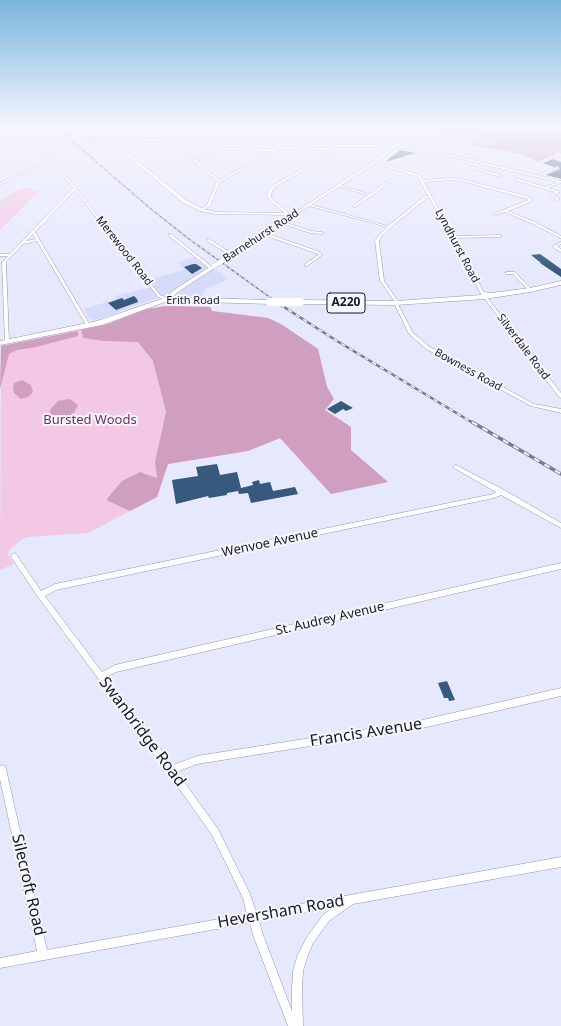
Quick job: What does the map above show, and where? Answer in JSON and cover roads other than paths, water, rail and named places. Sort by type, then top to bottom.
[{"type":"main road","name":"Erith Road","points":[[4,342],[88,325],[167,299],[270,302],[396,302],[530,290],[561,283]]},
{"type":"street","points":[[0,184],[16,176]]},
{"type":"street","name":"Merewood Road","points":[[65,176],[159,296],[167,299]]},
{"type":"street","points":[[153,176],[184,201],[202,210],[216,213],[295,214]]},
{"type":"street","points":[[213,176],[219,181]]},
{"type":"street","points":[[202,210],[208,206],[219,181],[228,176]]},
{"type":"street","points":[[287,213],[271,200],[269,196],[271,188],[292,176]]},
{"type":"street","name":"Barnehurst Road","points":[[167,299],[176,291],[212,267],[354,176]]},
{"type":"street","points":[[419,176],[423,181],[453,179],[461,180],[530,199],[495,214]]},
{"type":"street","points":[[538,176],[561,182]]},
{"type":"street","points":[[515,179],[558,192],[551,195],[558,199],[556,200]]},
{"type":"street","name":"Lyndhurst Road","points":[[423,181],[452,237],[485,295]]},
{"type":"street","points":[[546,188],[561,182]]},
{"type":"street","points":[[355,206],[386,184]]},
{"type":"street","points":[[338,186],[371,195]]},
{"type":"street","points":[[4,342],[6,322],[4,262],[75,188]]},
{"type":"street","points":[[65,198],[81,195]]},
{"type":"street","name":"Bowness Road","points":[[430,196],[426,196],[380,236],[377,241],[382,281],[396,302],[411,334],[428,348],[533,406],[561,411]]},
{"type":"street","points":[[308,205],[389,228]]},
{"type":"street","points":[[505,211],[534,223],[561,237]]},
{"type":"street","points":[[282,222],[311,232],[322,233]]},
{"type":"street","points":[[32,233],[38,240],[88,325]]},
{"type":"street","points":[[265,234],[319,253],[320,255],[306,265]]},
{"type":"street","points":[[170,235],[212,267]]},
{"type":"street","points":[[452,237],[500,236]]},
{"type":"street","points":[[22,243],[38,240]]},
{"type":"street","points":[[208,240],[230,256]]},
{"type":"street","points":[[561,243],[555,246],[561,251]]},
{"type":"street","points":[[0,255],[10,255]]},
{"type":"street","points":[[507,274],[514,273],[530,290]]},
{"type":"street","points":[[0,288],[5,288]]},
{"type":"street","name":"Silverdale Road","points":[[485,295],[561,396]]},
{"type":"street","points":[[0,323],[6,322]]},
{"type":"street","points":[[456,467],[561,526]]},
{"type":"street","name":"Wenvoe Avenue","points":[[40,595],[55,587],[494,496],[502,492]]},
{"type":"street","name":"Swanbridge Road","points":[[14,556],[40,595],[171,770],[215,832],[247,896],[258,934],[293,1026]]},
{"type":"street","name":"St. Audrey Avenue","points":[[101,676],[115,669],[561,566]]},
{"type":"street","name":"Francis Avenue","points":[[171,770],[197,760],[418,725],[561,692]]},
{"type":"street","name":"Silecroft Road","points":[[2,769],[43,955]]},
{"type":"street","name":"Heversham Road","points":[[0,963],[561,862]]},
{"type":"street","points":[[298,1026],[296,988],[298,971],[303,954],[310,940],[326,918],[353,899]]},
{"type":"railway","points":[[113,176],[189,239],[275,301]]},
{"type":"railway","points":[[273,300],[337,341],[473,423]]},
{"type":"railway","points":[[472,422],[561,474]]},
{"type":"park label","name":"Bursted Woods","points":[[90,420]]}]
